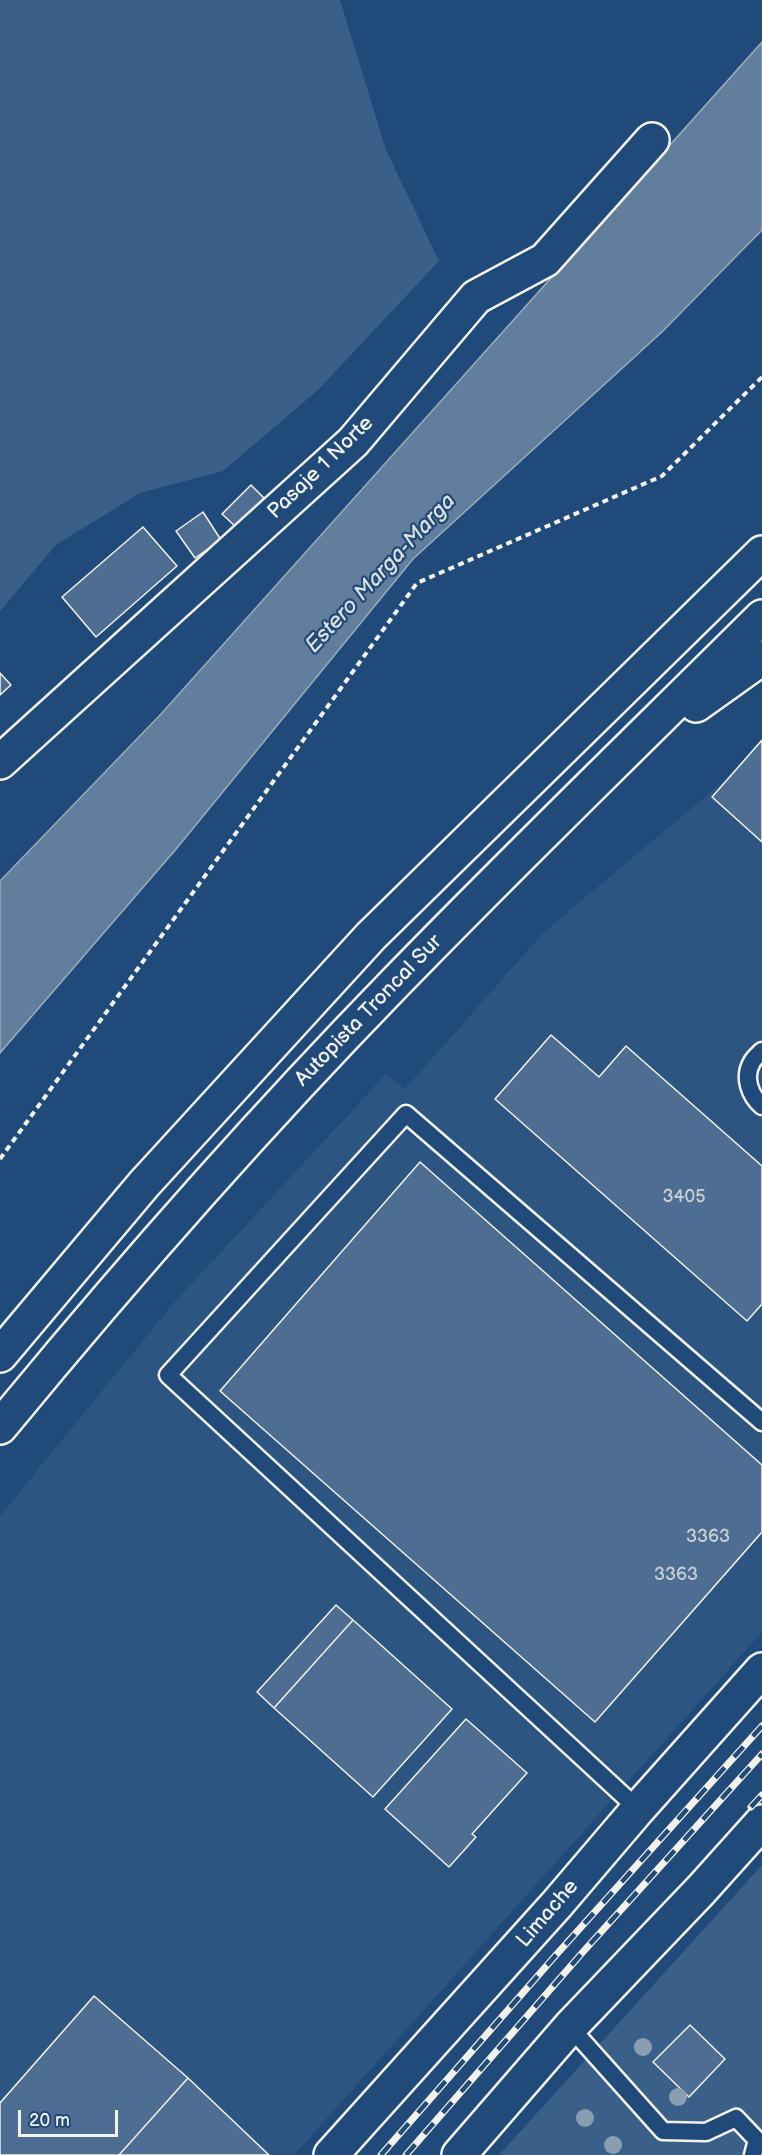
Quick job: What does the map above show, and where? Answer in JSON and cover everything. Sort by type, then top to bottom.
[{"type":"main road","name":"Pasaje 1 Norte","points":[[0,762],[353,442],[476,297],[545,260],[652,140]]},
{"type":"main road","points":[[0,1355],[144,1184],[371,936],[762,553]]},
{"type":"main road","name":"Autopista Troncal Sur","points":[[0,1427],[178,1218],[284,1101],[494,882],[762,617]]},
{"type":"main road","points":[[614,764],[762,658]]},
{"type":"main road","name":"Limache","points":[[331,2155],[557,1904],[762,1670]]},
{"type":"main road","points":[[459,2155],[570,2027],[760,1825]]},
{"type":"lane","points":[[762,1051],[751,1062],[747,1082],[754,1099],[762,1106]]},
{"type":"lane","points":[[638,1809],[168,1375],[406,1114],[762,1422]]},
{"type":"lane","points":[[570,2027],[663,2131],[706,2132],[736,2118],[757,2140],[753,2155]]},
{"type":"path","points":[[0,1159],[417,583],[662,476],[762,377]]},
{"type":"shaded area","points":[[0,0],[340,0],[386,150],[439,261],[318,390],[223,471],[140,493],[56,545],[0,611]]},
{"type":"shaded area","points":[[762,749],[762,1632],[294,2155],[0,2155],[0,1516],[172,1305],[386,1074],[405,1089],[544,932]]},
{"type":"shaded area","points":[[762,1865],[762,2155],[499,2155]]},
{"type":"water","name":"Estero Marga-Marga","points":[[762,42],[762,230],[663,331],[413,559],[177,848],[0,1053],[0,881],[161,714]]},
{"type":"building","points":[[251,485],[264,498],[236,527],[222,514]]},
{"type":"building","points":[[203,512],[221,540],[195,558],[176,531]]},
{"type":"building","points":[[143,527],[177,566],[96,637],[62,597]]},
{"type":"building","points":[[0,673],[11,685],[0,695]]},
{"type":"building","points":[[762,740],[762,842],[712,797]]},
{"type":"building","points":[[551,1035],[599,1077],[626,1046],[762,1166],[762,1304],[747,1321],[495,1099]]},
{"type":"building","points":[[420,1162],[762,1465],[762,1532],[595,1722],[220,1391]]},
{"type":"building","points":[[336,1605],[353,1620],[274,1708],[257,1692]]},
{"type":"building","points":[[353,1620],[452,1709],[373,1797],[274,1708]]},
{"type":"building","points":[[466,1719],[527,1773],[472,1834],[476,1837],[449,1867],[385,1809]]},
{"type":"building","points":[[94,1996],[188,2078],[119,2155],[0,2155],[0,2103]]},
{"type":"building","points":[[690,2025],[725,2059],[689,2097],[653,2062]]},
{"type":"building","points":[[188,2078],[269,2155],[119,2155]]},
{"type":"railway","points":[[381,2155],[556,1955],[762,1726]]},
{"type":"railway","points":[[406,2155],[582,1953],[762,1754]]},
{"type":"railway","points":[[751,1807],[762,1795]]}]
